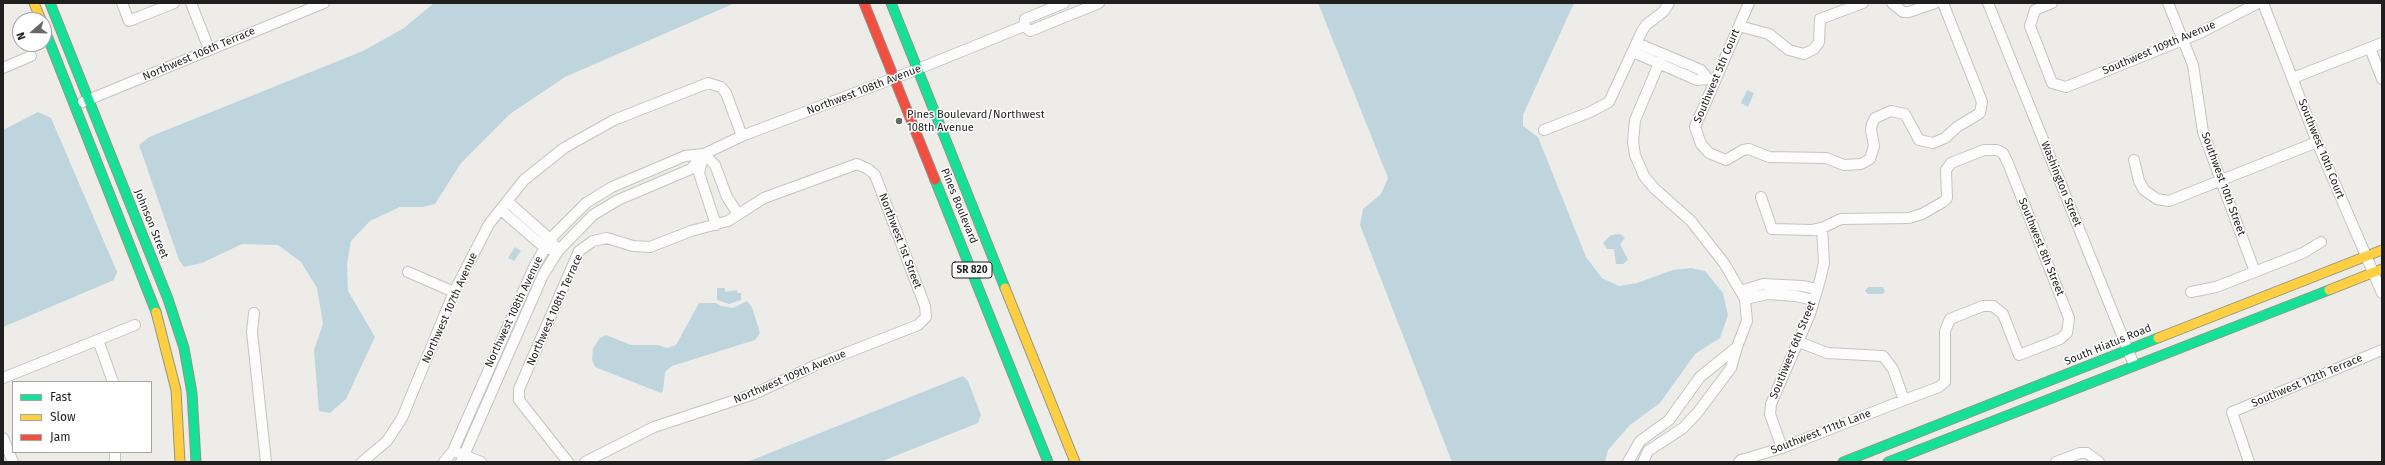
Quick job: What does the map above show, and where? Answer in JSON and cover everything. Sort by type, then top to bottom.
[{"type":"main road","name":"Johnson Street","points":[[50,3],[168,299],[184,348],[192,393],[196,462]]},
{"type":"main road","name":"Pines Boulevard","points":[[864,3],[1048,462]]},
{"type":"main road","name":"Pines Boulevard","points":[[891,3],[1075,462]]},
{"type":"main road","points":[[52,48],[148,288],[162,328],[176,390],[180,462]]},
{"type":"main road","name":"South Hiatus Road","points":[[1844,462],[2382,250]]},
{"type":"main road","points":[[1888,462],[2378,271]]},
{"type":"street","points":[[122,3],[128,21],[174,3]]},
{"type":"street","points":[[191,3],[209,49]]},
{"type":"street","name":"Northwest 106th Terrace","points":[[75,105],[324,3]]},
{"type":"street","name":"Northwest 108th Avenue","points":[[1024,26],[1025,19],[1064,3]]},
{"type":"street","name":"Northwest 108th Avenue","points":[[1024,26],[1030,31],[1099,3]]},
{"type":"street","points":[[1544,130],[1590,112],[1609,102],[1646,25],[1664,11],[1669,3]]},
{"type":"street","name":"Southwest 5th Court","points":[[1749,3],[1739,26],[1711,80],[1695,127],[1704,149],[1717,158],[1726,160],[1743,150],[1749,149],[1769,157],[1826,158],[1844,165],[1861,164],[1870,159],[1874,154],[1874,138],[1871,130],[1875,118],[1891,111],[1901,112],[1908,118],[1919,140],[1926,143],[1940,142],[1957,127],[1980,113],[1982,102],[1943,3]]},
{"type":"street","points":[[1739,26],[1769,34],[1789,50],[1804,54],[1814,49],[1819,42],[1820,19],[1863,3]]},
{"type":"street","points":[[1892,3],[1903,12],[1909,12],[1935,3]]},
{"type":"street","name":"Washington Street","points":[[1988,3],[2134,365]]},
{"type":"street","name":"Southwest 109th Avenue","points":[[2052,3],[2035,10],[2031,17],[2030,26],[2052,83],[2066,87],[2184,40],[2258,3]]},
{"type":"street","name":"Southwest 10th Street","points":[[2168,3],[2184,40],[2197,86],[2203,132],[2255,272]]},
{"type":"street","name":"Southwest 10th Court","points":[[2263,3],[2317,142],[2365,257],[2378,271],[2382,294]]},
{"type":"street","name":"Northwest 108th Avenue","points":[[444,462],[452,451],[525,286],[545,248],[550,239],[586,203],[612,187],[685,156],[704,154],[742,136],[895,78],[1024,26]]},
{"type":"street","points":[[2292,78],[2382,43]]},
{"type":"street","points":[[1635,47],[1661,59],[1701,70],[1711,80]]},
{"type":"street","points":[[2370,48],[2382,79]]},
{"type":"street","points":[[3,68],[31,56]]},
{"type":"street","points":[[1643,462],[1648,451],[1683,428],[1698,412],[1731,368],[1747,321],[1743,295],[1704,236],[1678,208],[1654,188],[1639,167],[1633,142],[1634,125],[1661,59]]},
{"type":"street","name":"Northwest 107th Avenue","points":[[362,462],[387,441],[402,418],[454,292],[489,224],[524,180],[564,148],[614,120],[708,82],[721,87],[726,93],[742,136]]},
{"type":"street","points":[[2134,160],[2139,181],[2144,190],[2157,199],[2169,200],[2317,142]]},
{"type":"street","name":"Southwest 8th Street","points":[[1822,228],[1841,219],[1900,219],[1922,214],[1943,202],[1946,198],[1945,175],[1947,166],[1951,163],[1990,149],[2003,154],[2008,163],[2069,318],[2067,333]]},
{"type":"street","points":[[704,154],[715,165],[727,197],[738,214]]},
{"type":"street","points":[[704,154],[699,173],[716,225]]},
{"type":"street","name":"Northwest 108th Avenue","points":[[464,459],[543,276],[558,251],[593,215],[618,200],[691,169],[704,154]]},
{"type":"street","name":"Northwest 108th Terrace","points":[[568,462],[519,400],[519,389],[579,251],[593,241],[607,238],[633,246],[650,247],[690,230],[728,221],[764,198],[857,164],[868,169]]},
{"type":"street","name":"Northwest 1st Street","points":[[868,169],[875,175],[925,306],[926,316]]},
{"type":"street","points":[[1760,197],[1772,229],[1822,228]]},
{"type":"street","points":[[508,202],[550,239],[558,251]]},
{"type":"street","points":[[501,210],[545,248],[558,251]]},
{"type":"street","name":"Southwest 6th Street","points":[[1782,448],[1770,414],[1771,404],[1799,342],[1814,300],[1824,263],[1822,228]]},
{"type":"street","points":[[2192,292],[2216,287],[2255,272],[2303,253],[2321,242]]},
{"type":"street","points":[[408,272],[454,292]]},
{"type":"street","points":[[1743,295],[1763,284],[1802,286],[1817,289]]},
{"type":"street","points":[[1743,295],[1768,294],[1796,296],[1814,300]]},
{"type":"street","name":"Southwest 111th Lane","points":[[1739,462],[1741,460],[1782,448],[1939,387],[1945,382],[1944,331],[1950,319],[1983,306],[1993,306],[2004,314],[2019,355],[2060,339],[2067,333]]},
{"type":"street","points":[[254,313],[252,332],[266,462]]},
{"type":"street","name":"Northwest 109th Avenue","points":[[585,462],[654,427],[754,394],[816,365],[918,325],[926,316]]},
{"type":"street","points":[[3,378],[135,325]]},
{"type":"street","points":[[98,340],[113,381]]},
{"type":"street","points":[[1799,342],[1827,353],[1883,356],[1893,369],[1904,400]]},
{"type":"street","points":[[1628,462],[1640,441],[1669,420],[1700,377],[1737,347]]},
{"type":"street","name":"Southwest 112th Terrace","points":[[2248,462],[2232,412],[2382,350]]},
{"type":"street","points":[[3,438],[12,462]]},
{"type":"street","points":[[452,451],[464,459],[481,462]]},
{"type":"street","points":[[2056,462],[2080,453],[2096,459]]},
{"type":"water","points":[[434,3],[735,3],[565,77],[510,114],[461,163],[435,204],[423,207],[400,207],[370,221],[351,241],[347,264],[348,291],[375,337],[346,399],[330,413],[319,411],[314,350],[323,324],[317,288],[301,262],[278,245],[242,244],[202,263],[184,267],[179,260],[139,145],[149,137],[363,51],[404,28]]},
{"type":"water","points":[[1318,3],[1574,3],[1523,115],[1523,126],[1538,137],[1586,257],[1602,278],[1619,286],[1637,283],[1673,270],[1691,268],[1705,271],[1723,293],[1728,315],[1720,338],[1695,354],[1660,403],[1630,425],[1608,450],[1605,462],[1452,462],[1360,225],[1363,209],[1381,194],[1388,178]]},
{"type":"water","points":[[1747,90],[1754,93],[1748,107],[1741,103]]},
{"type":"water","points":[[38,112],[51,118],[117,272],[114,280],[3,327],[3,130]]},
{"type":"water","points":[[1620,234],[1625,238],[1620,244],[1628,260],[1623,264],[1616,264],[1614,249],[1607,249],[1603,243],[1611,235]]},
{"type":"water","points":[[515,247],[521,251],[514,261],[508,258]]},
{"type":"water","points":[[1868,287],[1883,287],[1885,291],[1883,294],[1868,294],[1865,291]]},
{"type":"water","points":[[717,288],[725,288],[725,292],[737,290],[737,293],[741,293],[741,300],[729,304],[717,300]]},
{"type":"water","points":[[747,301],[752,307],[760,333],[755,340],[672,366],[665,372],[663,391],[661,393],[595,367],[592,360],[593,348],[600,338],[606,335],[631,345],[658,345],[667,348],[676,345],[699,303],[716,303],[721,306],[733,308]]},
{"type":"water","points":[[963,376],[968,381],[981,415],[978,423],[880,462],[747,462]]},
{"type":"traffic: fast","points":[[50,3],[168,299],[184,348],[192,393],[196,462]]},
{"type":"traffic: fast","points":[[891,3],[1005,288]]},
{"type":"traffic: fast","points":[[52,48],[156,312]]},
{"type":"traffic: fast","points":[[935,180],[1048,462]]},
{"type":"traffic: fast","points":[[1888,462],[2329,290]]},
{"type":"traffic: fast","points":[[1843,462],[2158,338]]},
{"type":"traffic: slow","points":[[34,3],[38,12]]},
{"type":"traffic: slow","points":[[2158,338],[2382,250]]},
{"type":"traffic: slow","points":[[2329,290],[2382,269]]},
{"type":"traffic: slow","points":[[1005,288],[1075,462]]},
{"type":"traffic: slow","points":[[156,312],[176,390],[180,462]]},
{"type":"traffic: jam","points":[[864,3],[935,180]]},
{"type":"place","name":"Pines Boulevard/Northwest 108th Avenue","points":[[899,121]]}]
